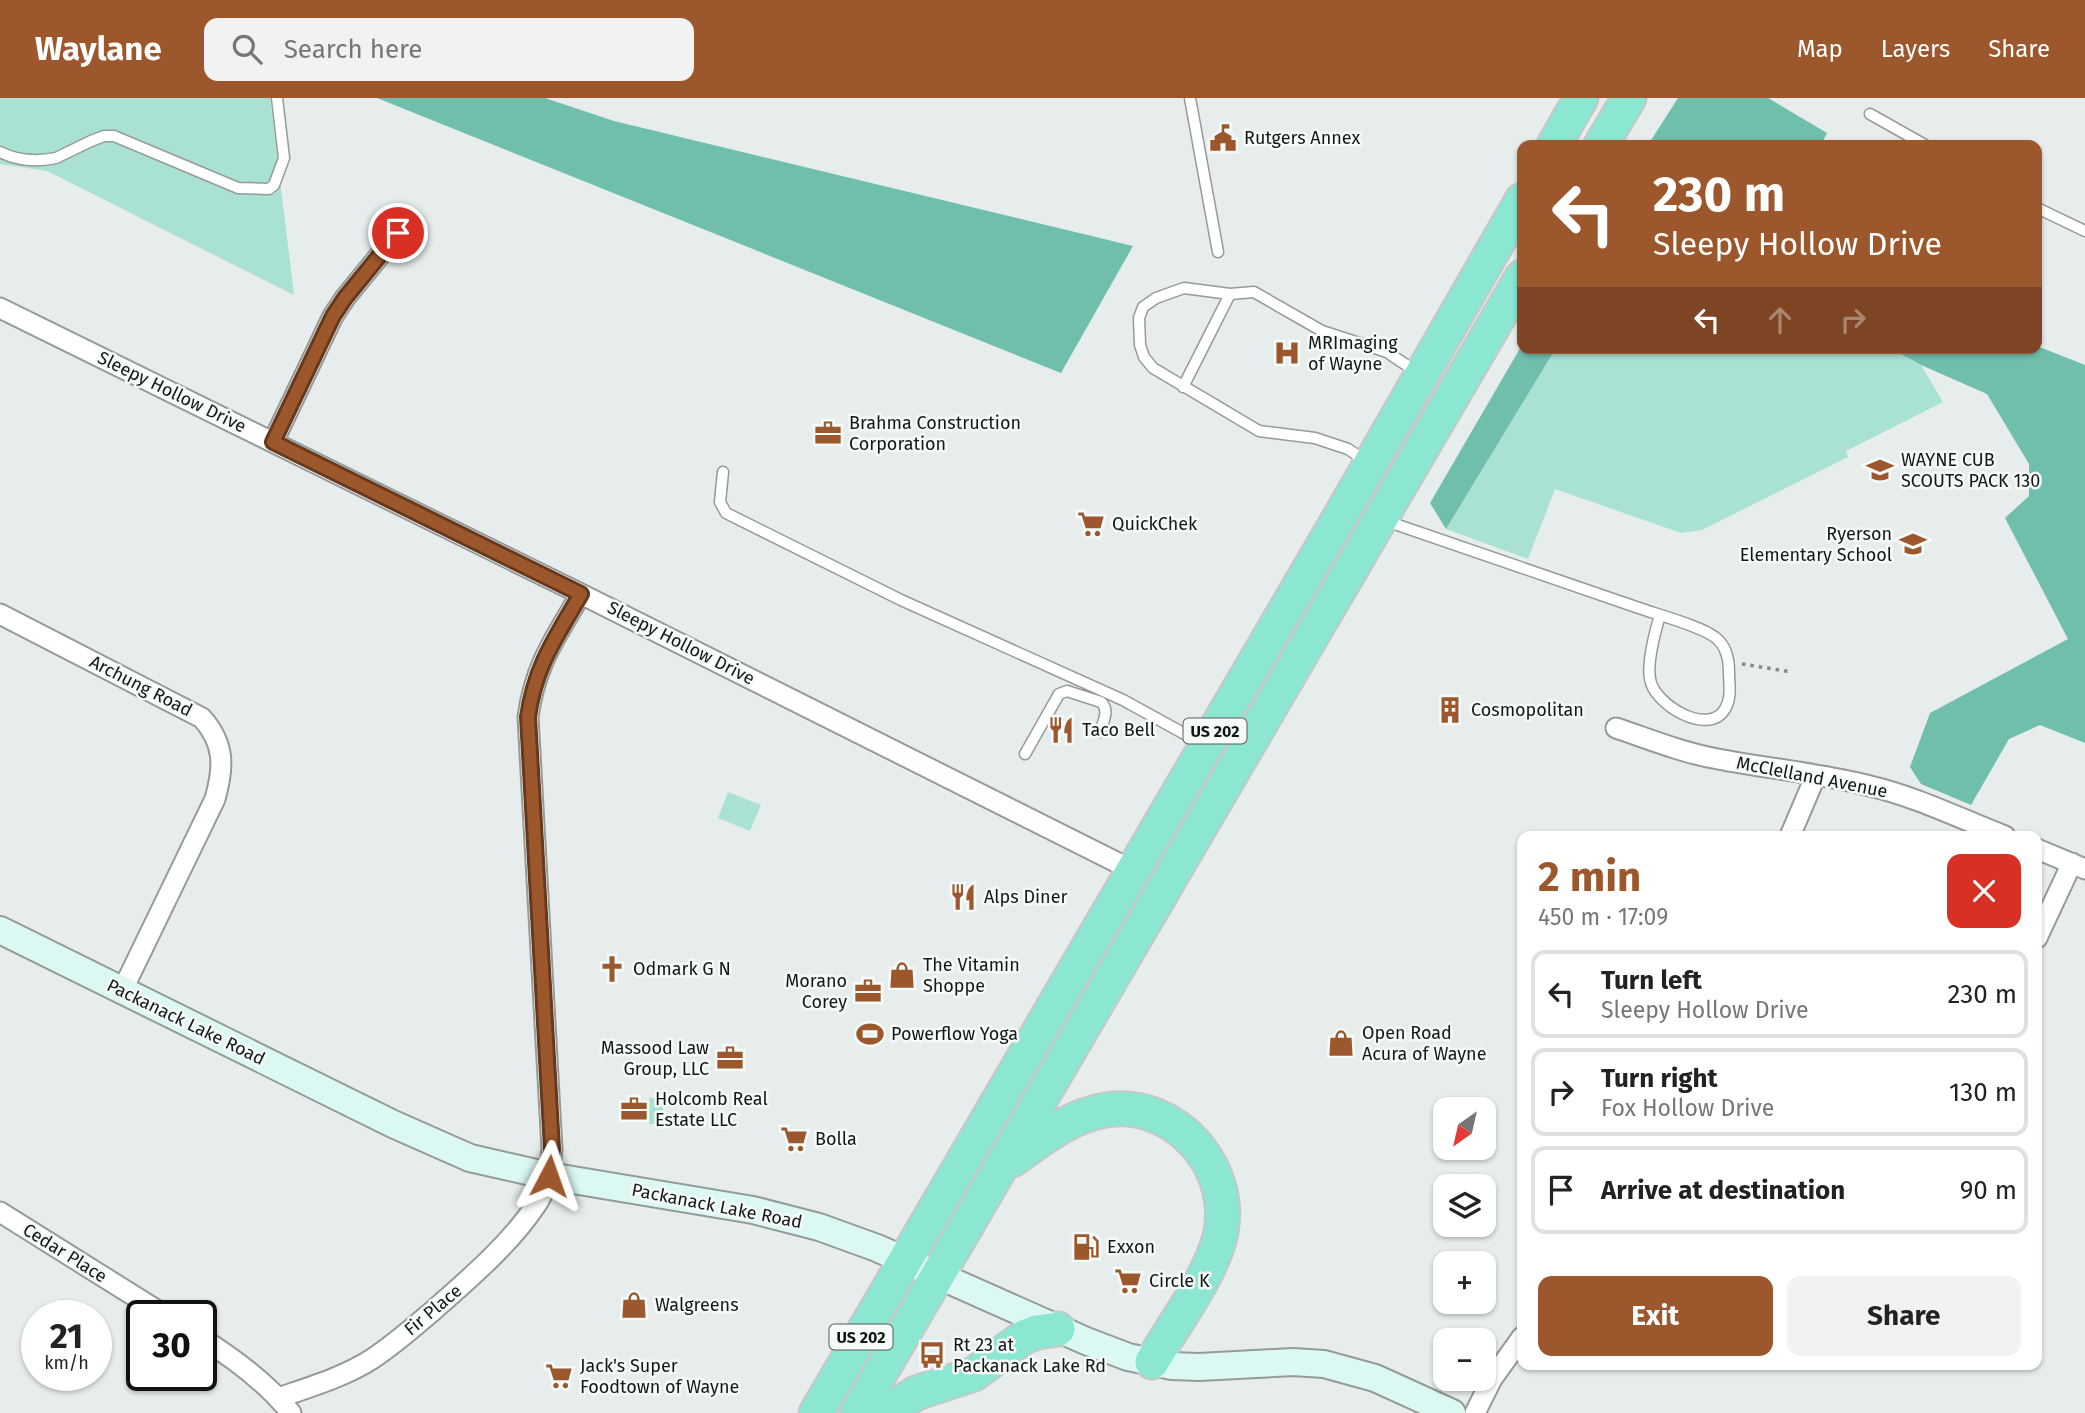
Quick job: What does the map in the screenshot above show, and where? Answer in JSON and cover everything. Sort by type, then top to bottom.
[{"type":"highway","points":[[1557,140],[1581,98]]},
{"type":"highway","points":[[1604,140],[1629,98]]},
{"type":"highway","name":"US 202","points":[[816,1413],[1371,464],[1517,209]]},
{"type":"highway","name":"US 202","points":[[857,1413],[1517,285]]},
{"type":"highway","points":[[1002,1167],[1063,1124],[1095,1112],[1124,1109],[1161,1119],[1182,1132],[1205,1154],[1222,1196],[1219,1241],[1206,1272],[1152,1362]]},
{"type":"highway","points":[[886,1413],[915,1393],[974,1374],[1024,1337],[1058,1329]]},
{"type":"street","points":[[273,442],[333,316],[398,233]]},
{"type":"street","name":"Sleepy Hollow Drive","points":[[0,308],[1134,870]]},
{"type":"street","points":[[549,1176],[552,1149],[528,717],[531,694],[539,670],[549,647],[581,594]]},
{"type":"street","name":"Archung Road","points":[[0,614],[202,718],[212,729],[219,744],[222,762],[215,799],[122,991]]},
{"type":"street","name":"McClelland Avenue","points":[[1616,728],[1716,759],[1873,786],[1992,831]]},
{"type":"street","points":[[1792,831],[1816,775]]},
{"type":"street","points":[[2042,851],[2078,866],[2042,929]]},
{"type":"street","name":"Packanack Lake Road","points":[[0,930],[393,1124],[470,1158],[549,1176],[787,1217],[905,1260],[1105,1349],[1152,1362],[1199,1367],[1293,1362],[1324,1364],[1375,1378],[1440,1411]]},
{"type":"street","name":"Fir Place","points":[[285,1405],[382,1352],[471,1278],[537,1205],[549,1176]]},
{"type":"street","name":"Cedar Place","points":[[0,1212],[140,1300]]},
{"type":"street","points":[[1475,1413],[1492,1379],[1517,1344]]},
{"type":"street","points":[[217,1348],[242,1364],[285,1405]]},
{"type":"lane","points":[[0,152],[28,161],[48,159],[64,155],[104,136],[114,136],[238,188],[269,189],[274,185],[284,158],[276,98]]},
{"type":"lane","points":[[1191,98],[1218,252]]},
{"type":"lane","points":[[1870,114],[1916,140]]},
{"type":"lane","points":[[2042,210],[2085,230]]},
{"type":"lane","points":[[1371,464],[1348,449],[1315,438],[1259,431],[1153,368],[1140,345],[1139,318],[1143,307],[1156,298],[1184,288],[1230,294],[1254,292],[1322,331],[1387,352],[1422,376]]},
{"type":"lane","points":[[1183,387],[1230,294]]},
{"type":"lane","points":[[723,472],[720,502],[726,513],[901,600],[1123,700],[1206,746]]},
{"type":"lane","points":[[1379,519],[1660,615],[1715,637],[1723,645],[1729,661],[1730,696],[1725,711],[1713,719],[1694,719],[1671,708],[1657,696],[1650,679],[1653,643],[1660,615]]},
{"type":"lane","points":[[1025,754],[1059,694],[1063,692],[1101,702],[1105,706],[1101,732]]},
{"type":"path","points":[[1729,661],[1792,673]]},
{"type":"green space","points":[[0,98],[270,98],[294,295],[47,171],[0,164]]},
{"type":"green space","points":[[377,98],[545,98],[614,121],[1133,246],[1061,373]]},
{"type":"green space","points":[[1678,98],[1768,98],[1827,133],[1824,140],[1651,140]]},
{"type":"green space","points":[[2042,348],[2085,365],[2085,743],[2040,725],[2009,739],[1971,805],[1921,784],[1910,767],[1930,713],[2068,639],[2005,518],[2029,496],[2029,464],[1987,394],[1901,354],[2042,354]]},
{"type":"green space","points":[[1517,354],[1552,354],[1446,529],[1430,503]]},
{"type":"green space","points":[[1552,354],[1901,354],[1921,365],[1943,402],[1846,451],[1848,457],[1702,530],[1681,533],[1555,489],[1528,559],[1446,529]]},
{"type":"green space","points":[[728,792],[761,805],[750,831],[718,818]]},
{"type":"green space","points":[[649,1098],[663,1098],[663,1124],[649,1124]]},
{"type":"place","name":"Rutgers Annex","points":[[1223,138]]},
{"type":"place","name":"MRImaging of Wayne","points":[[1287,353]]},
{"type":"place","name":"Brahma Construction Corporation","points":[[828,433]]},
{"type":"place","name":"WAYNE CUB SCOUTS PACK 130","points":[[1880,470]]},
{"type":"place","name":"QuickChek","points":[[1091,524]]},
{"type":"place","name":"Ryerson Elementary School","points":[[1913,544]]},
{"type":"place","name":"Cosmopolitan","points":[[1450,710]]},
{"type":"place","name":"Taco Bell","points":[[1061,730]]},
{"type":"place","name":"Alps Diner","points":[[963,897]]},
{"type":"place","name":"Odmark G N","points":[[612,969]]},
{"type":"place","name":"The Vitamin Shoppe","points":[[902,975]]},
{"type":"place","name":"Morano Corey","points":[[868,991]]},
{"type":"place","name":"Powerflow Yoga","points":[[870,1034]]},
{"type":"place","name":"Open Road Acura of Wayne","points":[[1341,1043]]},
{"type":"place","name":"Massood Law Group, LLC","points":[[730,1058]]},
{"type":"place","name":"Holcomb Real Estate LLC","points":[[634,1109]]},
{"type":"place","name":"Bolla","points":[[794,1139]]},
{"type":"place","name":"Exxon","points":[[1086,1247]]},
{"type":"place","name":"Circle K","points":[[1128,1281]]},
{"type":"place","name":"Walgreens","points":[[634,1305]]},
{"type":"place","name":"Rt 23 at Packanack Lake Rd","points":[[932,1355]]},
{"type":"place","name":"Jack's Super Foodtown of Wayne","points":[[559,1376]]},
{"type":"route","points":[[398,233],[333,316],[273,442],[581,594],[549,647],[539,670],[531,694],[528,717],[552,1149],[549,1176]]}]
